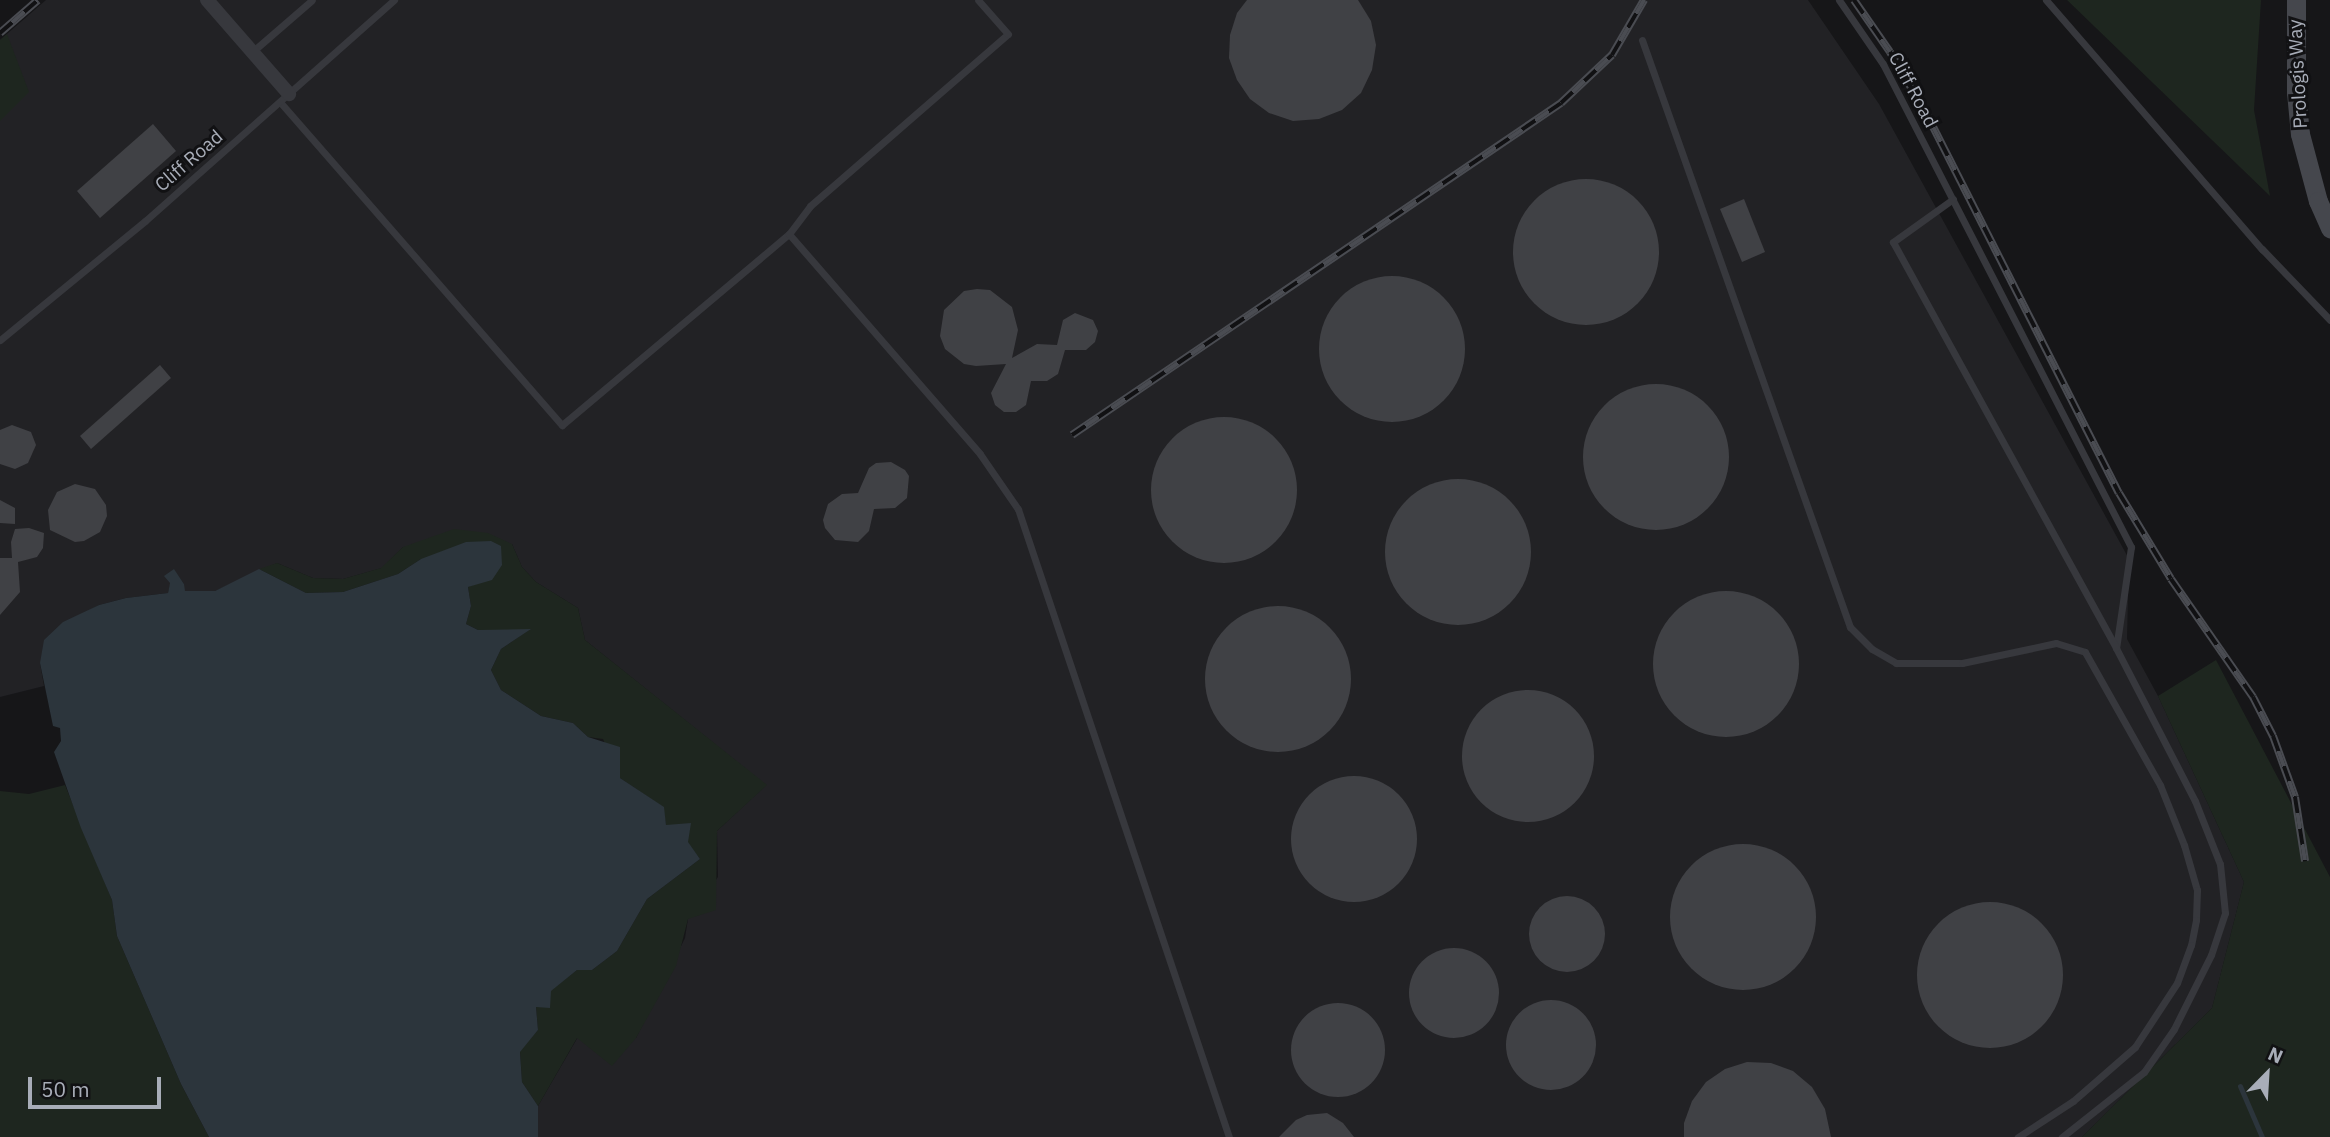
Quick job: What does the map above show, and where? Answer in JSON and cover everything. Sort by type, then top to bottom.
[{"type":"main road","name":"Prologis Way","points":[[2296,0],[2296,92],[2300,134],[2318,201],[2330,228]]},
{"type":"street","points":[[207,0],[252,52],[284,98]]},
{"type":"lane","points":[[252,52],[312,0]]},
{"type":"lane","name":"Cliff Road","points":[[0,340],[145,221],[394,0]]},
{"type":"lane","points":[[284,98],[562,425],[789,234],[810,206],[1008,34],[978,0]]},
{"type":"lane","name":"Cliff Road","points":[[1839,0],[1883,64],[2131,547],[2116,648]]},
{"type":"lane","points":[[2046,0],[2262,249],[2330,320]]},
{"type":"lane","points":[[1642,40],[1850,627],[1872,649],[1895,663],[1962,663],[2056,643],[2085,652],[2160,785],[2184,845],[2197,890],[2196,920],[2191,946],[2177,983],[2135,1047],[2073,1101],[2018,1137]]},
{"type":"lane","points":[[1953,199],[1893,242],[2116,648],[2195,801],[2221,864],[2225,913],[2211,955],[2174,1029],[2144,1072],[2062,1137]]},
{"type":"lane","points":[[789,234],[980,454],[1018,509],[1229,1137]]},
{"type":"shaded area","points":[[46,0],[1808,0],[1879,104],[2129,559],[2127,639],[2158,696],[2244,882],[2212,1008],[2082,1137],[538,1137],[538,1106],[578,1037],[636,1038],[685,938],[688,919],[718,877],[717,831],[766,785],[585,640],[578,608],[536,582],[522,567],[512,544],[403,547],[382,568],[343,579],[313,578],[277,563],[215,591],[184,592],[184,584],[174,570],[168,593],[126,598],[99,605],[82,614],[40,663],[44,686],[0,697],[0,40]]},
{"type":"shaded area","points":[[2067,0],[2261,0],[2254,110],[2270,196]]},
{"type":"shaded area","points":[[7,34],[29,92],[0,121],[0,40]]},
{"type":"shaded area","points":[[454,529],[488,533],[512,544],[522,567],[536,582],[578,608],[585,640],[767,785],[717,831],[716,910],[688,919],[676,966],[636,1038],[612,1066],[577,1038],[538,1106],[522,1082],[520,1051],[538,1030],[536,1007],[550,1007],[550,991],[577,970],[592,970],[617,951],[647,899],[700,859],[687,842],[666,825],[663,807],[620,778],[603,739],[588,737],[573,723],[541,716],[501,690],[491,670],[501,649],[529,630],[478,630],[466,624],[471,606],[468,587],[483,581],[421,559],[398,574],[343,592],[306,593],[259,569],[277,563],[313,578],[343,579],[381,568],[403,547]]},
{"type":"shaded area","points":[[491,541],[501,546],[502,565],[492,580],[468,587],[471,606],[466,624],[478,630],[531,629],[501,649],[491,670],[501,690],[541,716],[573,723],[588,737],[620,747],[620,778],[664,807],[666,825],[691,823],[688,842],[700,859],[647,899],[617,951],[592,970],[577,970],[551,991],[550,1008],[536,1007],[538,1030],[520,1052],[522,1082],[538,1106],[538,1137],[209,1137],[181,1084],[117,936],[112,900],[81,828],[54,752],[61,741],[60,728],[53,726],[40,663],[44,640],[63,622],[99,605],[126,598],[168,593],[170,583],[164,576],[174,569],[184,584],[185,591],[215,591],[259,569],[306,593],[343,592],[398,574],[421,559],[466,542]]},
{"type":"shaded area","points":[[2216,660],[2330,877],[2330,1137],[2082,1137],[2212,1008],[2244,882],[2158,696]]},
{"type":"shaded area","points":[[65,785],[112,900],[117,936],[181,1084],[209,1137],[0,1137],[0,791],[29,794]]},
{"type":"building","points":[[1247,0],[1358,0],[1371,21],[1376,45],[1372,70],[1361,93],[1342,110],[1319,119],[1293,121],[1269,113],[1250,99],[1237,80],[1229,58],[1230,35],[1237,13]]},
{"type":"building","points":[[153,124],[176,151],[100,218],[77,191]]},
{"type":"building","points":[[1586,179],[1614,185],[1638,200],[1653,224],[1659,252],[1653,280],[1638,304],[1614,319],[1586,325],[1558,319],[1534,304],[1519,280],[1513,252],[1519,224],[1534,200],[1558,185]]},
{"type":"building","points":[[1744,199],[1765,252],[1742,262],[1720,209]]},
{"type":"building","points":[[1392,276],[1420,282],[1444,297],[1459,321],[1465,349],[1459,377],[1444,401],[1420,416],[1392,422],[1364,416],[1340,401],[1325,377],[1319,349],[1325,321],[1340,297],[1364,282]]},
{"type":"building","points":[[990,290],[1012,307],[1018,330],[1012,358],[1037,344],[1057,345],[1063,320],[1075,313],[1093,320],[1098,331],[1095,342],[1086,350],[1065,350],[1058,374],[1047,381],[1031,381],[1026,405],[1016,412],[1004,412],[995,405],[991,393],[1006,364],[964,364],[945,349],[940,336],[944,310],[964,291]]},
{"type":"building","points":[[160,365],[171,378],[91,449],[80,436]]},
{"type":"building","points":[[1656,384],[1684,390],[1708,405],[1723,429],[1729,457],[1723,485],[1708,509],[1684,524],[1656,530],[1628,524],[1604,509],[1589,485],[1583,457],[1589,429],[1604,405],[1628,390]]},
{"type":"building","points":[[1224,417],[1252,423],[1276,438],[1291,462],[1297,490],[1291,518],[1276,542],[1252,557],[1224,563],[1196,557],[1172,542],[1157,518],[1151,490],[1157,462],[1172,438],[1196,423]]},
{"type":"building","points":[[12,425],[31,432],[36,445],[28,463],[15,469],[0,464],[0,430]]},
{"type":"building","points":[[891,462],[905,470],[909,476],[907,498],[895,508],[874,509],[869,531],[858,542],[835,540],[825,528],[823,520],[828,504],[842,494],[858,493],[869,468],[876,463]]},
{"type":"building","points":[[1458,479],[1486,485],[1510,500],[1525,524],[1531,552],[1525,580],[1510,604],[1486,619],[1458,625],[1430,619],[1406,604],[1391,580],[1385,552],[1391,524],[1406,500],[1430,485]]},
{"type":"building","points":[[75,484],[95,489],[106,505],[107,516],[100,532],[84,541],[75,542],[50,530],[48,510],[57,492]]},
{"type":"building","points":[[0,500],[15,508],[15,524],[0,523]]},
{"type":"building","points":[[29,528],[44,533],[43,548],[37,557],[18,562],[20,592],[0,615],[0,558],[12,558],[11,542],[15,529]]},
{"type":"building","points":[[1726,591],[1754,597],[1778,612],[1793,636],[1799,664],[1793,692],[1778,716],[1754,731],[1726,737],[1698,731],[1674,716],[1659,692],[1653,664],[1659,636],[1674,612],[1698,597]]},
{"type":"building","points":[[1278,606],[1306,612],[1330,627],[1345,651],[1351,679],[1345,707],[1330,731],[1306,746],[1278,752],[1250,746],[1226,731],[1211,707],[1205,679],[1211,651],[1226,627],[1250,612]]},
{"type":"building","points":[[1528,690],[1553,695],[1575,709],[1589,731],[1594,756],[1589,781],[1575,803],[1553,817],[1528,822],[1503,817],[1481,803],[1467,781],[1462,756],[1467,731],[1481,709],[1503,695]]},
{"type":"building","points":[[1354,776],[1378,781],[1399,794],[1412,815],[1417,839],[1412,863],[1399,884],[1378,897],[1354,902],[1330,897],[1309,884],[1296,863],[1291,839],[1296,815],[1309,794],[1330,781]]},
{"type":"building","points":[[1743,844],[1771,850],[1795,865],[1810,889],[1816,917],[1810,945],[1795,969],[1771,984],[1743,990],[1715,984],[1691,969],[1676,945],[1670,917],[1676,889],[1691,865],[1715,850]]},
{"type":"building","points":[[1567,896],[1582,899],[1594,907],[1602,919],[1605,934],[1602,949],[1594,961],[1582,969],[1567,972],[1552,969],[1540,961],[1532,949],[1529,934],[1532,919],[1540,907],[1552,899]]},
{"type":"building","points":[[1990,902],[2018,908],[2042,923],[2057,947],[2063,975],[2057,1003],[2042,1027],[2018,1042],[1990,1048],[1962,1042],[1938,1027],[1923,1003],[1917,975],[1923,947],[1938,923],[1962,908]]},
{"type":"building","points":[[1454,948],[1471,951],[1486,961],[1496,976],[1499,993],[1496,1010],[1486,1025],[1471,1035],[1454,1038],[1437,1035],[1422,1025],[1412,1010],[1409,993],[1412,976],[1422,961],[1437,951]]},
{"type":"building","points":[[1551,1000],[1568,1003],[1583,1013],[1593,1028],[1596,1045],[1593,1062],[1583,1077],[1568,1087],[1551,1090],[1534,1087],[1519,1077],[1509,1062],[1506,1045],[1509,1028],[1519,1013],[1534,1003]]},
{"type":"building","points":[[1338,1003],[1356,1006],[1371,1017],[1382,1032],[1385,1050],[1382,1068],[1371,1083],[1356,1094],[1338,1097],[1320,1094],[1305,1083],[1294,1068],[1291,1050],[1294,1032],[1305,1017],[1320,1006]]},
{"type":"building","points":[[1747,1062],[1771,1063],[1793,1071],[1812,1087],[1825,1109],[1831,1137],[1684,1137],[1684,1123],[1692,1101],[1706,1082],[1725,1069]]},
{"type":"building","points":[[1327,1113],[1343,1123],[1354,1137],[1279,1137],[1296,1120],[1307,1115]]},
{"type":"waterway","points":[[2240,1086],[2262,1137]]},
{"type":"railway","points":[[0,33],[38,0]]},
{"type":"railway","points":[[1072,435],[1561,103],[1612,55],[1644,0]]},
{"type":"railway","points":[[1854,0],[1890,52],[1926,113],[2119,493],[2171,579],[2253,697],[2273,736],[2295,797],[2305,861]]}]
